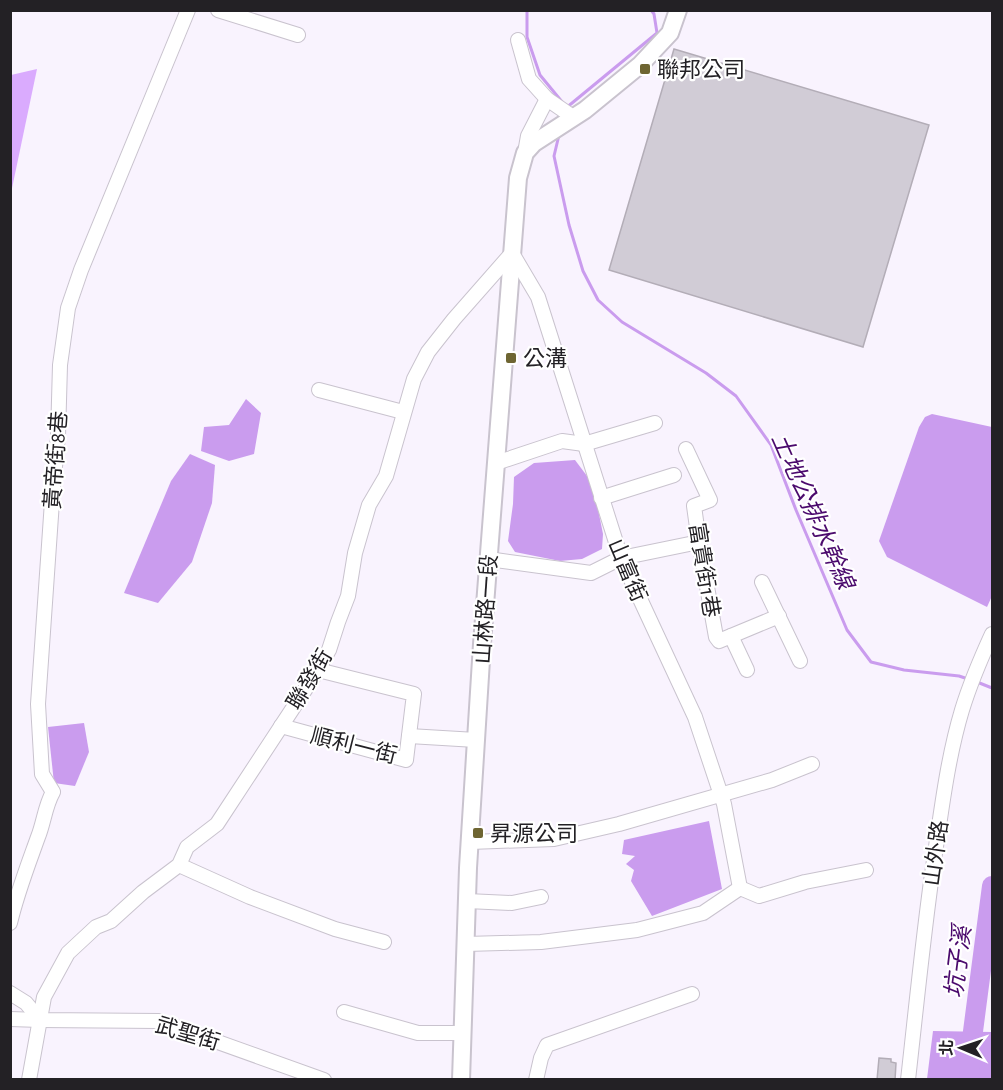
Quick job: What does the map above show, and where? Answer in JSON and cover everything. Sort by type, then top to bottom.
[{"type":"main road","points":[[530,148],[565,116],[585,110],[640,64],[670,33],[678,10]]},
{"type":"main road","name":"山林路一段","points":[[461,1080],[470,842],[488,559],[518,178],[530,148]]},
{"type":"street","name":"黃帝街8巷","points":[[10,922],[20,885],[53,792],[42,774],[38,704],[58,436],[60,364],[68,308],[90,248],[188,10]]},
{"type":"street","points":[[218,10],[298,36]]},
{"type":"street","points":[[518,40],[529,80],[565,116]]},
{"type":"street","points":[[530,148],[528,136],[546,99]]},
{"type":"street","name":"聯發街","points":[[29,1080],[44,997],[68,953],[96,927],[111,921],[143,892],[179,865],[187,847],[217,824],[318,670],[329,650],[348,596],[357,543],[369,505],[386,476],[414,379],[428,352],[512,253]]},
{"type":"street","name":"山富街","points":[[512,253],[538,297],[621,558],[695,717],[724,804],[740,888]]},
{"type":"street","points":[[319,390],[404,412]]},
{"type":"street","points":[[496,463],[562,441],[584,444],[655,423]]},
{"type":"street","name":"富貴街1巷","points":[[686,449],[710,500],[694,506],[716,637],[719,641],[779,616]]},
{"type":"street","points":[[601,498],[674,475]]},
{"type":"street","points":[[488,559],[591,573],[621,558],[699,542]]},
{"type":"street","points":[[762,582],[800,661]]},
{"type":"street","name":"山外路","points":[[908,1080],[929,898],[952,753],[962,711],[993,634]]},
{"type":"street","points":[[730,636],[747,670]]},
{"type":"street","points":[[318,670],[414,694],[409,736],[476,740]]},
{"type":"street","name":"順利一街","points":[[281,726],[406,760],[409,736]]},
{"type":"street","points":[[470,842],[554,838],[619,824],[772,780],[812,764]]},
{"type":"street","points":[[179,865],[250,897],[335,929],[384,942]]},
{"type":"street","points":[[466,944],[541,942],[637,930],[703,913],[740,888],[759,896],[805,882],[866,870]]},
{"type":"street","points":[[467,901],[512,903],[541,897]]},
{"type":"street","points":[[10,993],[26,1003],[40,1020]]},
{"type":"street","points":[[536,1080],[547,1045],[692,994]]},
{"type":"street","points":[[344,1012],[418,1034],[463,1033]]},
{"type":"street","name":"武聖街","points":[[10,1019],[159,1021],[324,1080]]},
{"type":"shaded area","points":[[37,69],[11,193],[11,75]]},
{"type":"shaded area","points":[[246,399],[261,413],[254,454],[229,461],[201,451],[204,427],[229,425]]},
{"type":"shaded area","points":[[932,414],[992,427],[992,596],[987,607],[887,557],[879,541],[919,427],[925,417]]},
{"type":"shaded area","points":[[190,454],[215,465],[212,503],[192,562],[158,603],[124,593],[171,481]]},
{"type":"shaded area","points":[[575,460],[593,484],[603,534],[602,549],[582,559],[560,561],[515,552],[508,541],[514,477],[534,463]]},
{"type":"shaded area","points":[[84,723],[89,752],[75,786],[54,783],[48,727]]},
{"type":"shaded area","points":[[709,821],[722,889],[652,916],[631,881],[634,870],[626,864],[635,856],[622,854],[624,840]]},
{"type":"shaded area","points":[[933,1031],[992,1032],[992,1079],[927,1079]]},
{"type":"building","points":[[674,49],[929,125],[863,347],[609,270]]},
{"type":"building","points":[[879,1058],[891,1059],[891,1062],[896,1063],[895,1080],[877,1080]]},
{"type":"waterway","points":[[527,10],[527,37],[540,75],[563,103]]},
{"type":"waterway","name":"土地公排水幹線","points":[[566,108],[657,33],[654,14],[651,10]]},
{"type":"waterway","name":"土地公排水幹線","points":[[559,135],[554,156],[569,225],[583,271],[598,300],[622,322],[706,373],[736,396],[771,445],[847,630],[871,662],[904,670],[968,679]]},
{"type":"waterway","name":"土地公排水幹線","points":[[977,682],[992,688]]},
{"type":"waterway","name":"坑子溪","points":[[969,1080],[972,1039],[992,886]]},
{"type":"place","name":"聯邦公司","points":[[645,69]]},
{"type":"place","name":"公溝","points":[[511,358]]},
{"type":"place","name":"昇源公司","points":[[478,833]]}]
